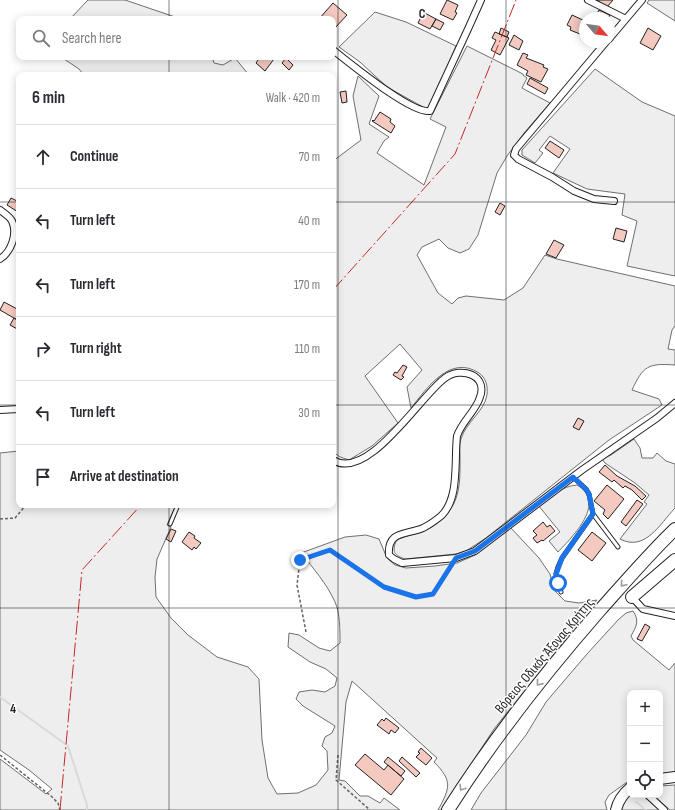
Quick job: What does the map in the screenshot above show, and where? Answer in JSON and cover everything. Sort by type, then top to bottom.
[{"type":"highway","points":[[649,555],[659,536],[675,519]]},
{"type":"highway","name":"Βόρειος Οδικός Άξονας Κρήτης","points":[[448,810],[490,746],[524,701],[569,646],[649,555],[675,529]]},
{"type":"highway","points":[[632,597],[675,560]]},
{"type":"main road","points":[[663,779],[675,777]]},
{"type":"main road","points":[[616,810],[618,803],[627,791]]},
{"type":"street","points":[[336,52],[398,99],[424,111],[430,111],[481,0]]},
{"type":"street","points":[[588,0],[626,19]]},
{"type":"street","points":[[615,32],[642,0]]},
{"type":"street","points":[[601,48],[516,149],[514,155],[518,159],[552,177],[574,191],[594,198],[614,200]]},
{"type":"street","points":[[0,210],[11,220],[14,228],[14,238],[9,249],[0,259]]},
{"type":"street","points":[[336,462],[348,464],[364,458],[377,450],[443,379],[456,372],[463,372],[472,375],[478,380],[482,389],[481,397],[459,429],[457,436],[452,499],[441,516],[423,528],[400,534],[392,540],[388,547],[389,554],[394,559],[402,563],[456,558],[475,551],[573,477],[657,418],[675,403]]},
{"type":"street","points":[[0,410],[16,408]]},
{"type":"street","points":[[632,597],[643,609],[675,616]]},
{"type":"street","points":[[651,798],[664,810]]},
{"type":"lane","points":[[573,477],[586,489],[589,494],[593,514],[618,547]]},
{"type":"lane","points":[[170,524],[177,508]]},
{"type":"lane","points":[[561,592],[556,574],[558,567],[562,558],[593,514]]},
{"type":"path","points":[[0,519],[15,518],[23,508]]},
{"type":"path","points":[[306,632],[297,585],[300,560],[330,550],[384,587],[416,597],[433,594],[456,558]]},
{"type":"path","points":[[0,755],[51,796],[58,803],[60,810]]},
{"type":"path","points":[[338,755],[336,780],[370,810]]},
{"type":"shaded area","points":[[88,0],[125,0],[172,16],[73,16]]},
{"type":"shaded area","points":[[649,0],[675,0],[675,21],[647,3]]},
{"type":"shaded area","points":[[375,12],[406,22],[456,46],[431,106],[428,108],[423,107],[387,87],[360,62],[339,47]]},
{"type":"shaded area","points":[[467,46],[523,74],[527,78],[522,88],[550,103],[524,133],[507,156],[497,173],[478,235],[469,249],[460,253],[448,248],[439,239],[422,247],[417,255],[438,293],[452,304],[458,298],[466,296],[504,300],[523,288],[545,255],[675,286],[675,326],[672,330],[668,349],[675,350],[675,365],[658,365],[648,368],[643,371],[632,390],[659,399],[662,405],[609,440],[486,538],[466,551],[456,554],[405,559],[395,553],[394,548],[396,541],[432,527],[445,516],[454,504],[459,485],[460,441],[463,433],[479,412],[485,401],[487,395],[487,385],[479,373],[468,368],[449,370],[424,391],[411,408],[407,387],[422,370],[400,344],[365,376],[398,423],[372,446],[349,460],[336,454],[336,159],[361,140],[353,96],[358,76],[379,96],[369,124],[389,137],[384,141],[377,153],[424,185],[446,127],[430,119]]},
{"type":"shaded area","points":[[66,60],[213,60],[214,63],[223,65],[232,60],[237,60],[247,72],[82,72]]},
{"type":"shaded area","points":[[595,69],[642,102],[675,116],[675,276],[627,266],[637,221],[622,215],[625,194],[587,189],[553,173],[570,149],[550,136],[539,150],[543,153],[535,163],[522,155],[522,150]]},
{"type":"shaded area","points":[[634,439],[640,448],[642,458],[653,458],[657,453],[666,461],[675,464],[675,508],[651,534],[637,542],[629,542],[620,539],[647,504],[644,502],[649,495],[635,483],[605,463],[602,459],[611,455]]},
{"type":"shaded area","points":[[16,451],[16,508],[175,508],[167,525],[171,527],[157,559],[155,577],[156,597],[171,618],[188,635],[217,657],[248,667],[259,679],[262,740],[268,778],[277,794],[298,793],[316,785],[328,770],[327,751],[322,746],[325,737],[332,733],[335,726],[303,706],[296,699],[299,692],[312,690],[325,692],[335,686],[337,678],[326,669],[310,662],[288,647],[289,633],[299,635],[319,648],[330,651],[340,643],[340,627],[337,606],[324,583],[301,553],[345,537],[366,535],[379,539],[387,558],[395,565],[406,568],[435,566],[457,563],[475,555],[510,527],[539,558],[550,574],[554,590],[565,601],[579,603],[597,600],[494,729],[441,810],[438,810],[445,796],[448,785],[444,774],[434,762],[437,758],[352,681],[346,702],[339,780],[345,781],[360,796],[368,796],[380,803],[384,798],[400,810],[0,810],[0,759],[46,794],[52,789],[29,770],[0,750],[0,453]]},
{"type":"shaded area","points":[[577,485],[585,492],[589,501],[588,510],[579,529],[558,552],[549,541],[560,532],[538,505],[566,487]]},
{"type":"shaded area","points":[[633,611],[637,621],[636,627],[631,636],[633,640],[669,670],[675,663],[675,772],[663,774],[663,690],[627,690],[627,782],[609,795],[605,802],[607,810],[471,810],[481,793],[526,735],[546,702],[587,654],[626,613]]},
{"type":"shaded area","points":[[675,785],[675,810],[670,810],[656,798],[663,798],[663,786]]},
{"type":"shaded area","points":[[627,798],[646,798],[660,810],[620,810]]},
{"type":"building","points":[[447,0],[458,5],[455,12],[457,13],[453,20],[440,14]]},
{"type":"building","points":[[597,0],[613,0],[607,7]]},
{"type":"building","points":[[333,3],[347,15],[336,27],[336,16],[322,16]]},
{"type":"building","points":[[421,11],[436,19],[430,29],[418,23],[421,17],[419,15]]},
{"type":"building","points":[[572,15],[579,18],[579,34],[570,30],[571,27],[567,25]]},
{"type":"building","points":[[436,19],[444,23],[440,30],[432,26]]},
{"type":"building","points":[[501,28],[509,32],[507,37],[499,34]]},
{"type":"building","points":[[648,28],[661,36],[653,50],[640,43]]},
{"type":"building","points":[[495,32],[509,38],[500,55],[491,50],[496,40],[492,38]]},
{"type":"building","points":[[514,35],[523,41],[519,50],[509,45]]},
{"type":"building","points":[[523,53],[528,55],[526,58],[544,65],[543,67],[548,69],[541,82],[526,75],[528,71],[517,65]]},
{"type":"building","points":[[258,60],[273,60],[265,71],[256,63]]},
{"type":"building","points":[[284,60],[288,60],[293,65],[289,70],[282,63]]},
{"type":"building","points":[[530,78],[548,88],[545,94],[527,84]]},
{"type":"building","points":[[346,91],[347,102],[342,103],[340,92]]},
{"type":"building","points":[[380,112],[391,119],[390,122],[395,126],[391,133],[372,121],[374,121]]},
{"type":"building","points":[[550,141],[564,150],[559,158],[545,148]]},
{"type":"building","points":[[11,198],[16,200],[16,211],[7,205]]},
{"type":"building","points":[[500,203],[505,206],[500,215],[495,212]]},
{"type":"building","points":[[616,228],[627,231],[624,242],[613,239]]},
{"type":"building","points":[[554,240],[564,245],[556,258],[546,254]]},
{"type":"building","points":[[4,302],[16,308],[16,319],[0,310]]},
{"type":"building","points":[[14,318],[16,319],[16,328],[10,325]]},
{"type":"building","points":[[403,365],[407,367],[402,376],[404,377],[401,380],[393,375],[395,372],[397,373]]},
{"type":"building","points":[[578,418],[584,421],[579,430],[573,427]]},
{"type":"building","points":[[605,465],[617,476],[635,486],[646,496],[642,500],[632,490],[625,486],[623,488],[614,480],[612,482],[599,472]]},
{"type":"building","points":[[607,485],[624,499],[608,519],[603,514],[605,510],[594,501]]},
{"type":"building","points":[[637,500],[643,504],[626,526],[621,522]]},
{"type":"building","points":[[543,522],[547,527],[550,525],[555,531],[543,541],[542,540],[537,543],[533,538],[537,535],[533,531]]},
{"type":"building","points":[[171,529],[176,531],[171,542],[166,539]]},
{"type":"building","points":[[189,532],[201,543],[196,549],[194,547],[192,550],[182,542]]},
{"type":"building","points":[[592,532],[606,543],[592,561],[578,550]]},
{"type":"building","points":[[645,624],[650,627],[642,641],[637,639]]},
{"type":"building","points":[[386,718],[399,728],[395,733],[391,730],[389,734],[377,725],[382,719],[384,721]]},
{"type":"building","points":[[421,748],[432,758],[426,765],[416,757],[420,753],[418,752]]},
{"type":"building","points":[[365,754],[384,770],[388,765],[404,779],[391,795],[355,765]]},
{"type":"building","points":[[388,757],[405,771],[401,776],[384,762]]},
{"type":"building","points":[[402,757],[420,773],[416,777],[399,761]]},
{"type":"waterway","points":[[0,697],[68,746],[87,805],[87,810]]},
{"type":"waterway","points":[[636,802],[646,810]]},
{"type":"power","points":[[336,287],[455,154],[516,0]]},
{"type":"power","points":[[60,810],[82,570],[138,508]]},
{"type":"route","points":[[300,560],[330,550],[384,587],[416,597],[433,594],[456,558],[466,556],[475,551],[573,477],[586,489],[589,494],[593,514],[590,516],[578,537],[562,558],[556,574],[558,583]]}]
